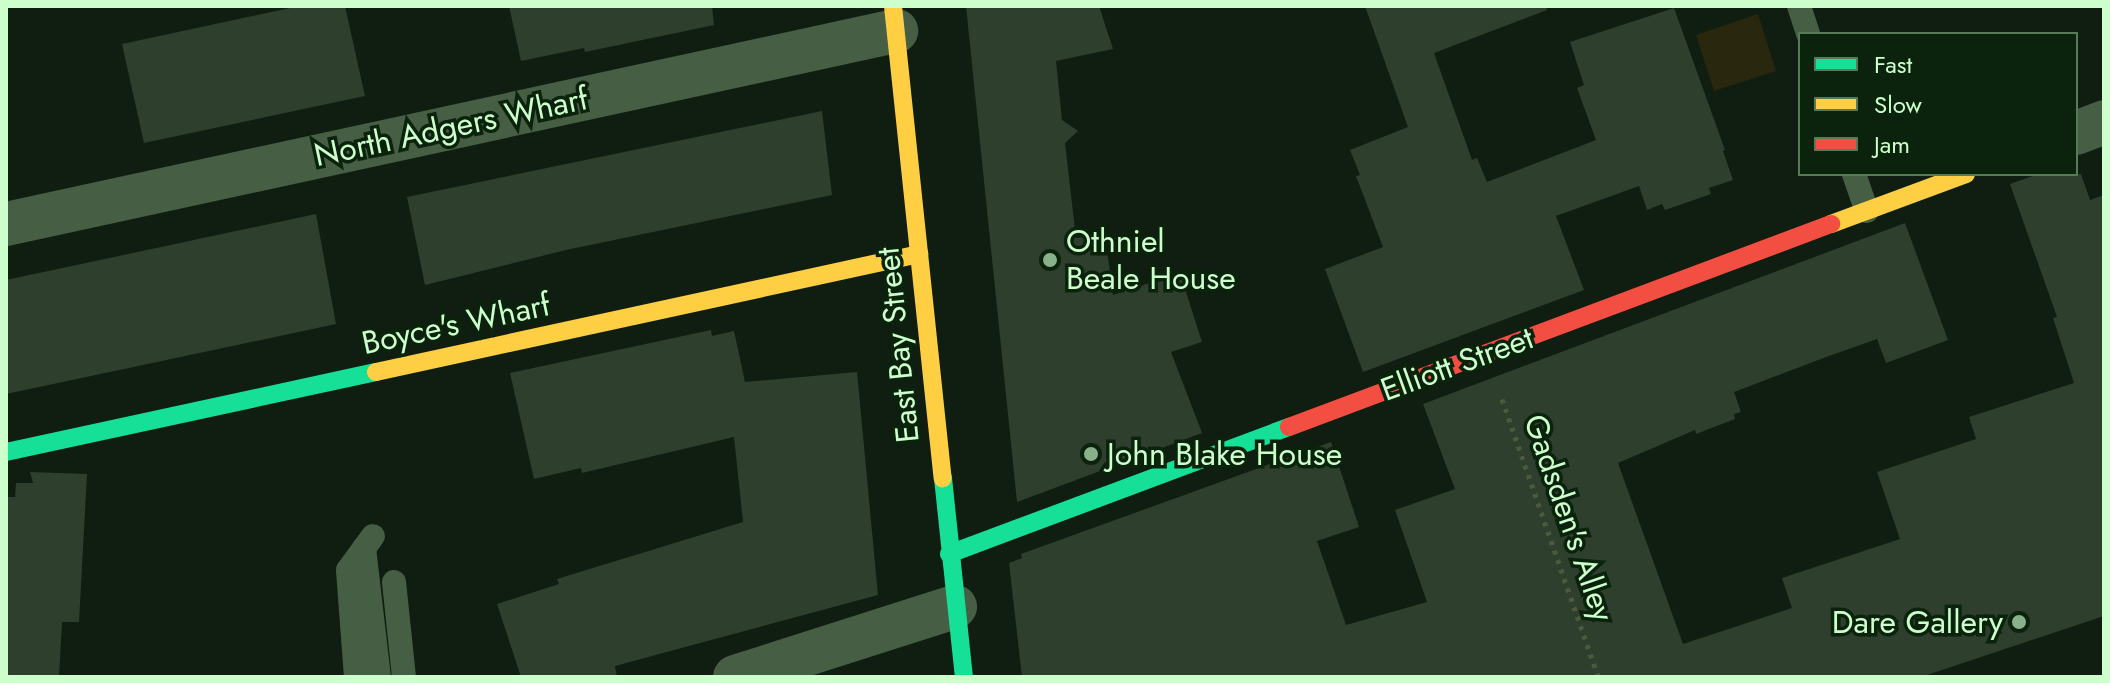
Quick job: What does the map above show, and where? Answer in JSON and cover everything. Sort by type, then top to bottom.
[{"type":"street","name":"North Adgers Wharf","points":[[6,224],[894,18]]},
{"type":"street","name":"East Bay Street","points":[[894,18],[964,677]]},
{"type":"street","points":[[2078,132],[2104,122]]},
{"type":"street","name":"Elliott Street","points":[[949,554],[1961,176]]},
{"type":"street","name":"Boyce's Wharf","points":[[6,452],[919,254]]},
{"type":"street","points":[[735,677],[955,607]]},
{"type":"lane","points":[[1799,6],[1807,32]]},
{"type":"lane","points":[[1855,176],[1867,211]]},
{"type":"lane","points":[[356,677],[348,570],[369,542],[379,677]]},
{"type":"lane","points":[[394,582],[404,677]]},
{"type":"path","name":"Gadsden's Alley","points":[[1499,390],[1598,677]]},
{"type":"shaded area","points":[[1758,14],[1776,71],[1714,91],[1696,35]]},
{"type":"building","points":[[299,6],[345,6],[365,96],[144,143],[122,44]]},
{"type":"building","points":[[509,6],[712,6],[714,25],[585,52],[584,48],[521,61]]},
{"type":"building","points":[[966,6],[1099,6],[1113,49],[1056,61],[1062,120],[1078,131],[1065,143],[1076,238],[1105,234],[1113,295],[1180,273],[1202,342],[1171,352],[1202,433],[1017,502]]},
{"type":"building","points":[[1365,6],[1546,7],[1547,10],[1434,53],[1472,160],[1477,158],[1487,182],[1596,140],[1577,88],[1584,85],[1570,42],[1674,8],[1733,180],[1709,188],[1711,194],[1665,210],[1662,204],[1647,210],[1639,186],[1556,216],[1584,290],[1363,372],[1325,269],[1383,247],[1356,176],[1360,175],[1350,150],[1408,127]]},
{"type":"building","points":[[822,111],[832,195],[566,250],[425,285],[407,197]]},
{"type":"building","points":[[2081,174],[2090,200],[2104,195],[2104,616],[1921,677],[1022,677],[1009,563],[1022,558],[1021,554],[1331,442],[1359,527],[1317,541],[1346,625],[1427,602],[1395,510],[1455,489],[1423,404],[1905,223],[1948,340],[1886,363],[1877,339],[1829,356],[1734,392],[1741,412],[1734,414],[1735,419],[1696,434],[1695,430],[1618,463],[1683,644],[1792,608],[1782,578],[1900,539],[1877,472],[1976,439],[1969,417],[2074,383],[2053,318],[2057,317],[2010,184],[2032,176]]},
{"type":"building","points":[[316,214],[336,324],[6,394],[6,280]]},
{"type":"building","points":[[711,330],[712,336],[734,331],[745,382],[857,372],[878,595],[615,666],[617,677],[521,677],[497,604],[559,584],[557,579],[743,522],[734,437],[582,473],[581,468],[534,479],[510,373]]},
{"type":"building","points":[[30,472],[87,474],[79,622],[62,622],[59,677],[6,677],[6,497],[15,497],[16,483],[33,483]]},
{"type":"traffic: fast","points":[[6,452],[376,372]]},
{"type":"traffic: fast","points":[[949,554],[1289,427]]},
{"type":"traffic: fast","points":[[943,478],[964,677]]},
{"type":"traffic: slow","points":[[893,6],[943,478]]},
{"type":"traffic: slow","points":[[1831,224],[1961,176]]},
{"type":"traffic: slow","points":[[376,372],[919,254]]},
{"type":"traffic: jam","points":[[1289,427],[1831,224]]},
{"type":"place","name":"Othniel Beale House","points":[[1050,260]]},
{"type":"place","name":"John Blake House","points":[[1091,454]]},
{"type":"place","name":"Dare Gallery","points":[[2019,622]]}]
